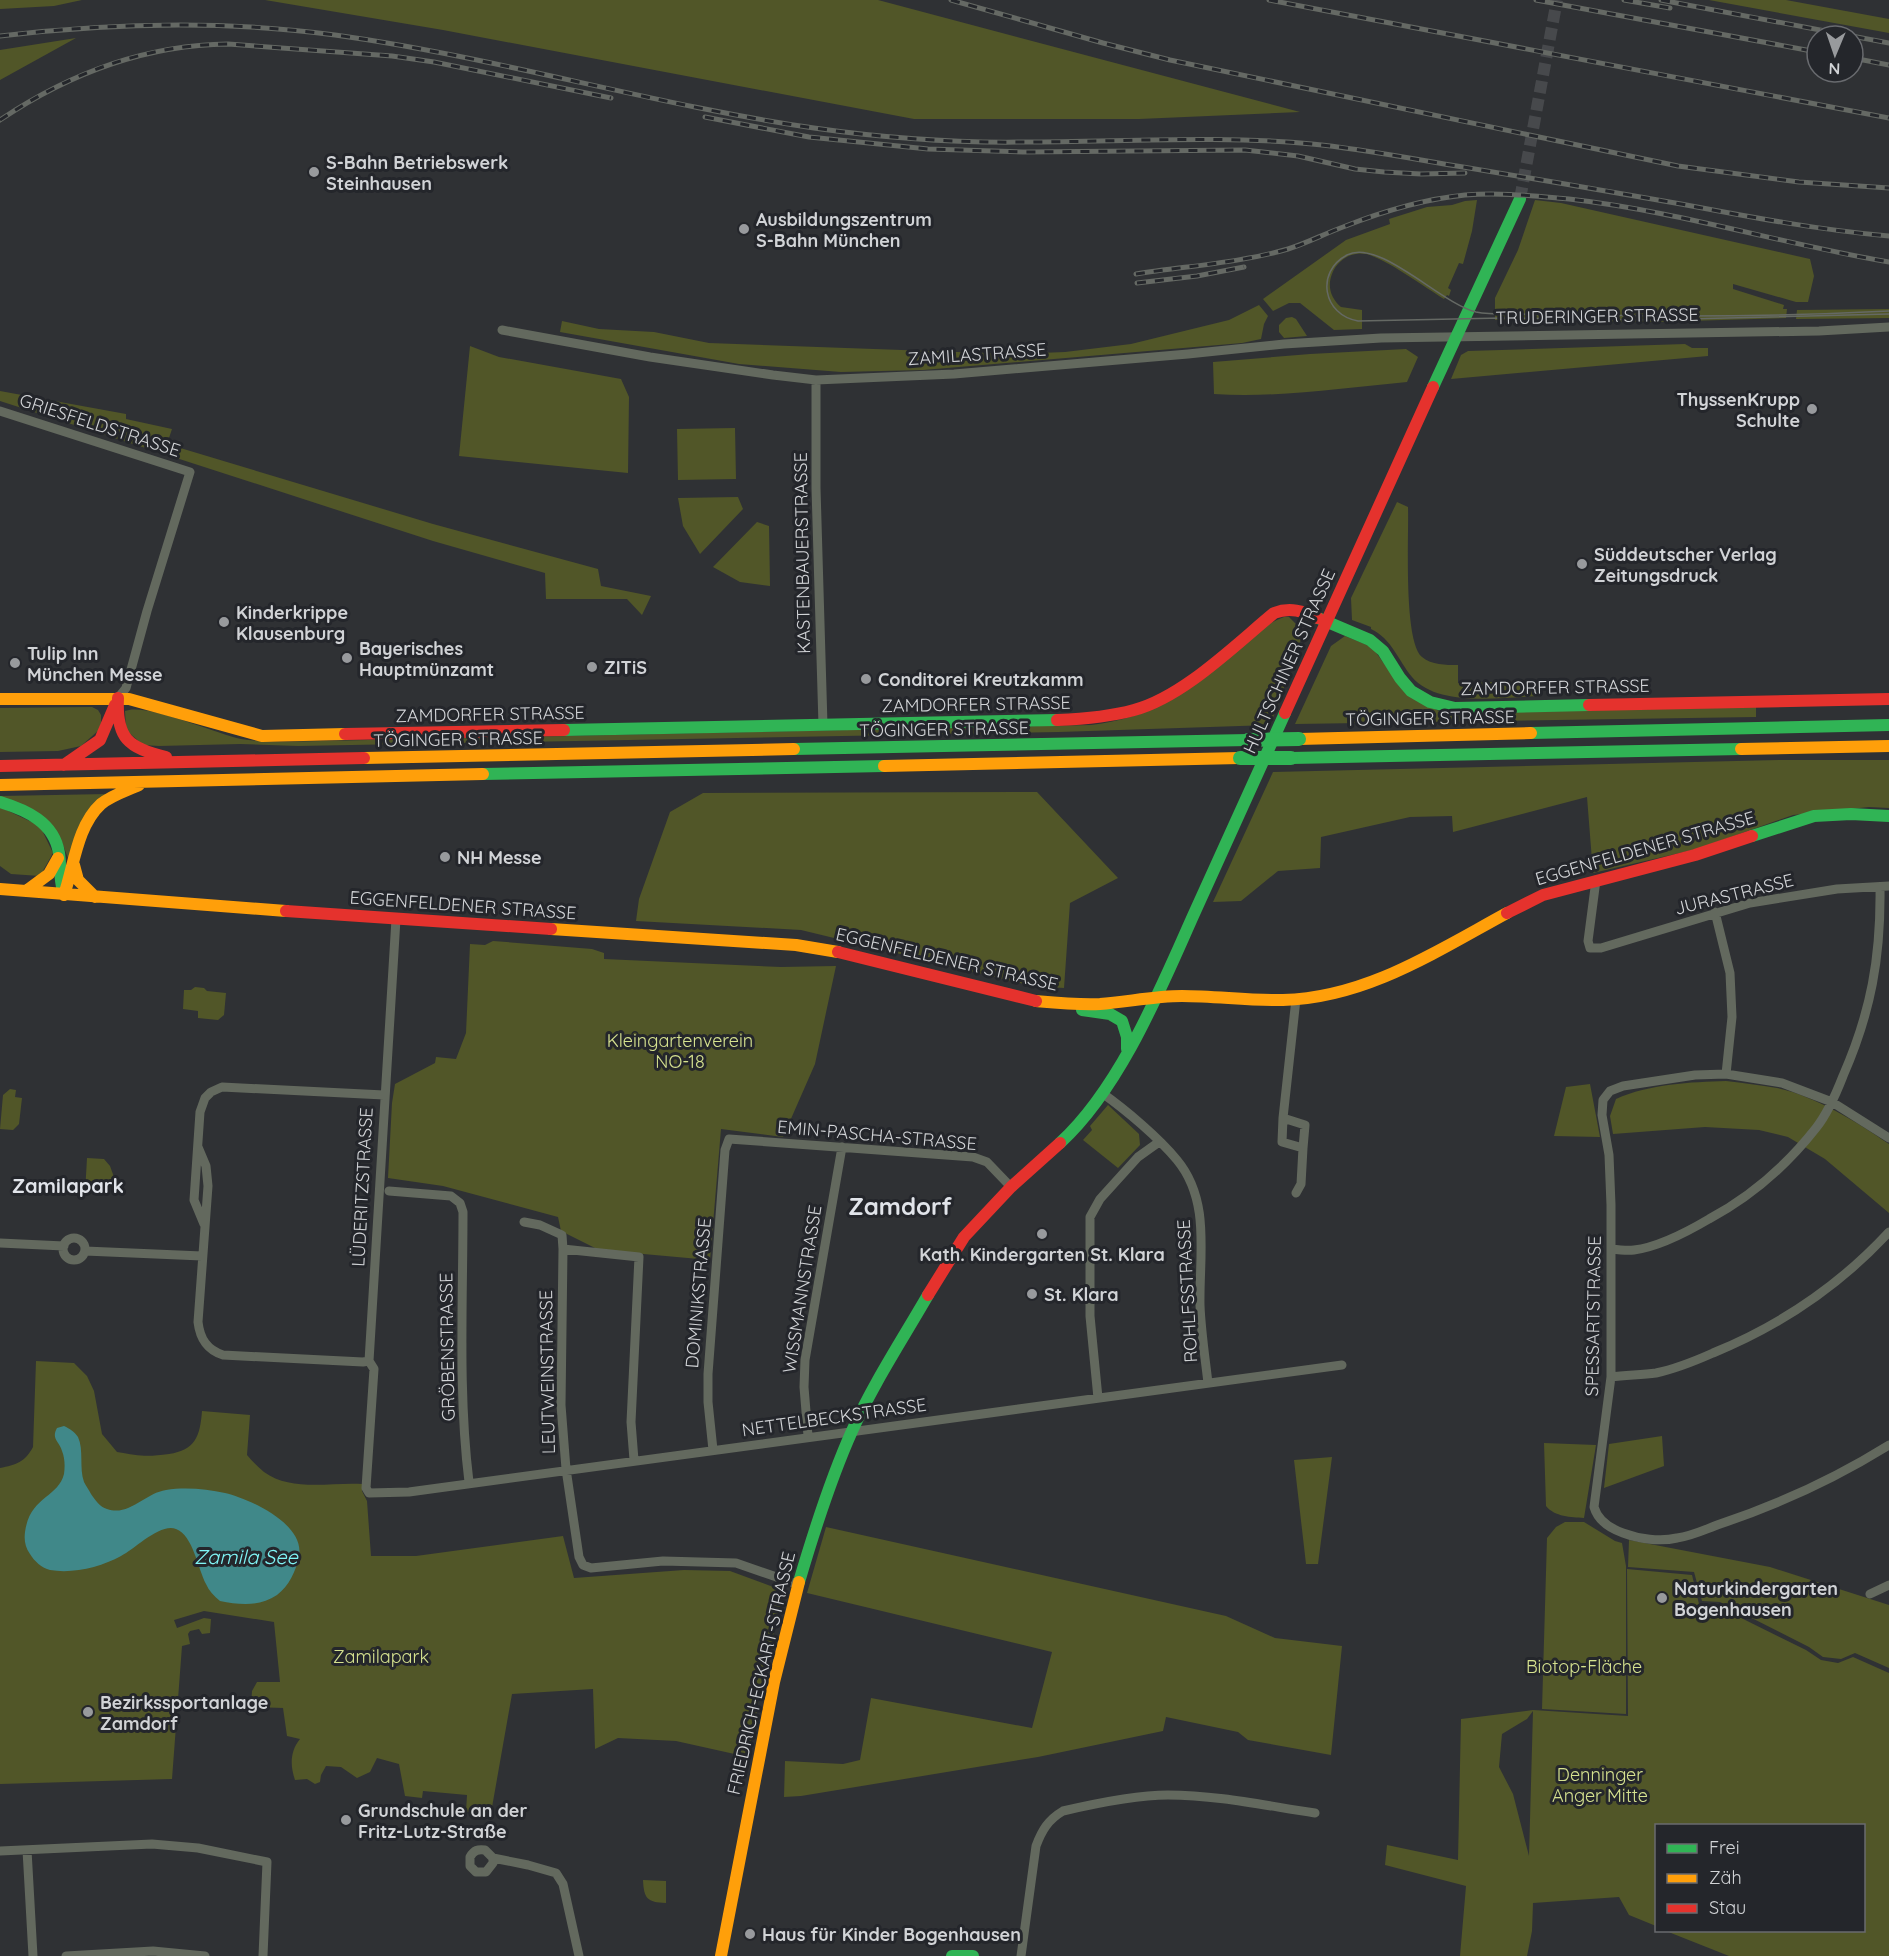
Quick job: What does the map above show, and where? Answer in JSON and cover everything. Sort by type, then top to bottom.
[{"type":"main road","name":"TRUDERINGER STRASSE","points":[[1457,337],[1520,199]]},
{"type":"main road","name":"HULTSCHINER STRASSE","points":[[1155,999],[1457,337]]},
{"type":"main road","name":"ZAMDORFER STRASSE","points":[[0,699],[118,698],[262,736],[1087,719],[1114,716],[1150,705],[1188,684],[1274,613],[1292,608],[1370,640],[1378,645],[1411,691],[1430,702],[1455,708],[1889,699]]},
{"type":"main road","points":[[118,698],[118,723],[121,734],[132,747],[150,754],[190,763]]},
{"type":"main road","points":[[64,765],[100,740],[118,698]]},
{"type":"main road","name":"TÖGINGER STRASSE","points":[[0,766],[1889,725]]},
{"type":"main road","name":"TÖGINGER STRASSE","points":[[0,785],[1889,746]]},
{"type":"main road","points":[[64,895],[79,841],[88,820],[100,805],[113,796],[148,782]]},
{"type":"main road","points":[[0,802],[21,808],[40,819],[50,831],[57,843],[60,882],[64,895]]},
{"type":"main road","name":"EGGENFELDENER STRASSE","points":[[0,889],[396,919],[796,945],[845,953],[1021,998],[1056,1004],[1098,1004],[1181,996],[1251,1000],[1296,999],[1329,994],[1366,984],[1423,960],[1543,895],[1695,855],[1814,816],[1851,814],[1889,816]]},
{"type":"main road","points":[[26,891],[49,876],[59,854]]},
{"type":"main road","points":[[73,862],[78,883],[95,897]]},
{"type":"main road","name":"FRIEDRICH-ECKART-STRASSE","points":[[721,1956],[774,1682],[797,1584],[823,1502],[852,1431],[868,1399],[958,1247],[980,1219],[1011,1187],[1065,1138],[1102,1093],[1127,1053],[1155,999]]},
{"type":"main road","points":[[1056,1004],[1065,1008],[1113,1015],[1122,1020],[1128,1033],[1127,1053]]},
{"type":"main road","points":[[952,1956],[973,1956]]},
{"type":"street","name":"TRUDERINGER STRASSE","points":[[1457,337],[1889,327]]},
{"type":"street","name":"ZAMILASTRASSE","points":[[502,330],[650,357],[816,380],[976,372],[1373,338],[1457,337]]},
{"type":"street","name":"KASTENBAUERSTRASSE","points":[[816,380],[817,521],[823,725]]},
{"type":"street","name":"GRIESFELDSTRASSE","points":[[0,411],[190,472],[126,688],[118,698]]},
{"type":"street","name":"JURASTRASSE","points":[[1596,880],[1588,941],[1590,948],[1600,948],[1750,903],[1798,895],[1885,887]]},
{"type":"street","points":[[1611,1249],[1633,1251],[1650,1246],[1725,1211],[1778,1169],[1817,1127],[1832,1102],[1857,1045],[1873,991],[1885,887]]},
{"type":"street","points":[[1715,912],[1730,973],[1732,1017],[1726,1074],[1782,1083],[1832,1102],[1889,1138]]},
{"type":"street","name":"LÜDERITZSTRASSE","points":[[370,1455],[374,1368],[369,1360],[396,919]]},
{"type":"street","points":[[1296,999],[1282,1142],[1303,1148]]},
{"type":"street","name":"SPESSARTSTRASSE","points":[[1726,1074],[1695,1075],[1623,1086],[1610,1091],[1603,1100],[1602,1115],[1609,1155],[1611,1377],[1594,1508],[1597,1517],[1613,1530],[1637,1538],[1676,1539],[1747,1515],[1804,1492],[1854,1467],[1889,1444]]},
{"type":"street","points":[[204,1224],[194,1200],[195,1159],[201,1105],[211,1092],[218,1088],[384,1095]]},
{"type":"street","name":"ROHLFSSTRASSE","points":[[1102,1093],[1178,1161],[1189,1180],[1200,1210],[1202,1231],[1200,1306],[1208,1383]]},
{"type":"street","points":[[1283,1118],[1305,1125],[1301,1184],[1296,1193]]},
{"type":"street","name":"EMIN-PASCHA-STRASSE","points":[[729,1140],[973,1157],[987,1162],[1011,1187]]},
{"type":"street","name":"DOMINIKSTRASSE","points":[[714,1450],[708,1402],[708,1374],[725,1150],[729,1140]]},
{"type":"street","points":[[1098,1398],[1090,1316],[1090,1218],[1100,1199],[1115,1182],[1138,1157],[1159,1142]]},
{"type":"street","points":[[198,1147],[208,1174],[199,1330],[204,1342],[212,1351],[223,1355],[363,1362],[369,1360]]},
{"type":"street","name":"WISSMANNSTRASSE","points":[[808,1436],[804,1387],[805,1360],[842,1147]]},
{"type":"street","name":"GRÖBENSTRASSE","points":[[389,1191],[451,1196],[460,1203],[463,1212],[462,1351],[465,1454],[469,1482]]},
{"type":"street","points":[[524,1222],[562,1234],[563,1249],[639,1257],[631,1422],[634,1460]]},
{"type":"street","points":[[1611,1377],[1657,1372],[1700,1359],[1748,1339],[1791,1314],[1828,1288],[1889,1232]]},
{"type":"street","points":[[75,1238],[84,1245],[85,1251],[79,1259],[74,1260],[68,1258],[63,1252],[63,1246],[70,1239],[75,1238]]},
{"type":"street","points":[[0,1243],[63,1246]]},
{"type":"street","name":"LEUTWEINSTRASSE","points":[[563,1249],[561,1405],[566,1469],[579,1557],[583,1565],[591,1568],[663,1561],[736,1563],[797,1584]]},
{"type":"street","points":[[85,1251],[202,1256]]},
{"type":"street","name":"NETTELBECKSTRASSE","points":[[370,1455],[366,1488],[369,1493],[376,1495],[409,1492],[469,1482],[1342,1365]]},
{"type":"street","points":[[1870,1594],[1889,1585]]},
{"type":"street","points":[[1021,1956],[1036,1846],[1042,1830],[1053,1817],[1063,1811],[1137,1798],[1170,1795],[1237,1801],[1315,1813]]},
{"type":"street","points":[[0,1851],[152,1844],[198,1848],[267,1862],[263,1956]]},
{"type":"street","points":[[27,1850],[33,1956]]},
{"type":"street","points":[[493,1858],[556,1873],[562,1884],[579,1956]]},
{"type":"street","points":[[66,1956],[153,1951],[205,1956]]},
{"type":"green space","points":[[0,0],[82,0],[54,6],[0,9]]},
{"type":"green space","points":[[265,0],[878,0],[1300,112],[1139,119],[914,119],[443,30]]},
{"type":"green space","points":[[1709,0],[1786,0],[1889,19],[1889,33],[1865,29],[1865,24],[1840,24]]},
{"type":"green space","points":[[76,38],[0,80],[0,50]]},
{"type":"green space","points":[[1477,200],[1463,264],[1459,263],[1448,288],[1451,290],[1449,296],[1447,295],[1444,299],[1384,261],[1361,253],[1350,255],[1337,265],[1332,274],[1330,288],[1332,296],[1341,307],[1362,310],[1362,329],[1334,330],[1300,303],[1289,303],[1273,311],[1263,299],[1346,240],[1390,224],[1389,219],[1427,207]]},
{"type":"green space","points":[[1535,200],[1561,203],[1810,259],[1814,276],[1808,302],[1796,302],[1733,284],[1733,289],[1784,305],[1783,309],[1787,309],[1786,318],[1655,322],[1495,320],[1495,298],[1518,250]]},
{"type":"green space","points":[[1259,305],[1268,316],[1261,339],[1242,343],[923,370],[841,372],[739,364],[560,332],[562,321],[599,329],[654,332],[709,343],[1014,354],[1065,352],[1131,344],[1229,320]]},
{"type":"green space","points":[[1889,309],[1889,318],[1796,319],[1797,310]]},
{"type":"green space","points":[[1286,318],[1296,319],[1307,336],[1284,338],[1279,332],[1279,325]]},
{"type":"green space","points":[[1685,344],[1692,348],[1708,348],[1708,356],[1451,379],[1461,355],[1468,351]]},
{"type":"green space","points":[[470,346],[499,357],[621,379],[629,397],[628,473],[459,456]]},
{"type":"green space","points":[[1406,349],[1418,357],[1407,382],[1286,394],[1214,394],[1213,362]]},
{"type":"green space","points":[[0,391],[126,414],[126,419],[172,429],[167,444],[433,524],[598,569],[601,586],[651,596],[642,615],[627,599],[546,599],[545,573],[433,541],[0,401]]},
{"type":"green space","points":[[735,428],[736,479],[678,480],[677,429]]},
{"type":"green space","points":[[738,497],[743,509],[700,554],[683,526],[678,498]]},
{"type":"green space","points":[[1397,502],[1408,507],[1409,610],[1416,647],[1422,657],[1434,663],[1458,665],[1458,683],[1540,681],[1541,696],[1491,699],[1454,697],[1423,687],[1412,677],[1384,638],[1371,627],[1352,620],[1351,598]]},
{"type":"green space","points":[[757,522],[769,526],[770,586],[740,582],[713,567]]},
{"type":"green space","points":[[1284,617],[1289,617],[1299,627],[1302,637],[1293,660],[1288,658],[1284,667],[1288,669],[1283,692],[1270,725],[1059,732],[298,746],[143,745],[126,730],[125,711],[135,709],[164,715],[241,739],[274,742],[1091,725],[1132,716],[1167,702],[1216,669],[1263,628]]},
{"type":"green space","points":[[1345,636],[1372,647],[1406,694],[1439,711],[1452,713],[1756,707],[1756,717],[1295,724],[1331,646]]},
{"type":"green space","points":[[92,707],[101,715],[101,723],[99,730],[81,746],[58,751],[0,752],[0,708]]},
{"type":"green space","points":[[1778,760],[1889,760],[1889,808],[1869,807],[1793,815],[1697,849],[1593,873],[1587,797],[1453,832],[1452,816],[1410,817],[1321,837],[1320,868],[1278,871],[1241,901],[1213,902],[1273,772]]},
{"type":"green space","points":[[1037,792],[1118,878],[1070,903],[1064,988],[1032,986],[801,930],[636,921],[639,899],[670,812],[703,793]]},
{"type":"green space","points":[[108,794],[69,861],[62,842],[0,796]]},
{"type":"green space","points":[[0,807],[40,826],[53,853],[40,876],[11,874],[0,866]]},
{"type":"green space","name":"Kleingartenverein NO-18","points":[[493,941],[592,949],[604,953],[604,959],[781,967],[836,966],[815,1064],[783,1137],[721,1129],[710,1260],[599,1250],[561,1231],[558,1217],[443,1186],[388,1178],[395,1084],[435,1063],[436,1057],[456,1059],[466,1033],[470,944],[485,945]]},
{"type":"green space","points":[[195,987],[226,993],[224,1015],[218,1020],[198,1018],[198,1011],[183,1009],[184,990],[191,990]]},
{"type":"green space","points":[[1726,1081],[1777,1088],[1806,1097],[1850,1119],[1889,1144],[1889,1213],[1825,1159],[1788,1137],[1759,1130],[1705,1127],[1613,1134],[1610,1116],[1616,1099],[1656,1087]]},
{"type":"green space","points":[[1590,1084],[1600,1137],[1554,1136],[1566,1087]]},
{"type":"green space","points":[[10,1089],[16,1090],[15,1097],[22,1098],[19,1124],[13,1130],[0,1129],[3,1095]]},
{"type":"green space","points":[[1108,1105],[1139,1134],[1140,1145],[1118,1168],[1083,1140],[1092,1130],[1090,1126]]},
{"type":"green space","points":[[87,1158],[104,1159],[110,1166],[114,1177],[108,1188],[101,1194],[85,1193]]},
{"type":"green space","name":"Zamilapark","points":[[36,1361],[74,1363],[87,1376],[94,1391],[102,1434],[117,1452],[155,1456],[185,1449],[195,1441],[198,1435],[202,1411],[250,1415],[247,1455],[264,1472],[286,1482],[299,1484],[362,1484],[362,1491],[367,1501],[371,1556],[416,1556],[563,1536],[574,1578],[684,1570],[730,1571],[784,1591],[763,1679],[748,1757],[676,1741],[618,1738],[595,1749],[593,1689],[512,1694],[491,1813],[466,1812],[467,1795],[423,1791],[422,1798],[405,1796],[399,1764],[377,1758],[370,1772],[357,1778],[341,1767],[326,1766],[320,1782],[315,1784],[307,1779],[295,1780],[292,1759],[294,1748],[300,1739],[287,1736],[283,1708],[251,1707],[252,1691],[257,1682],[280,1682],[274,1622],[204,1611],[174,1620],[177,1628],[204,1618],[211,1619],[210,1633],[202,1634],[199,1629],[190,1631],[188,1634],[190,1644],[182,1646],[172,1779],[0,1784],[0,1468],[20,1462],[33,1447]]},
{"type":"green space","points":[[1662,1436],[1664,1466],[1604,1488],[1609,1444]]},
{"type":"green space","points":[[1544,1443],[1596,1445],[1584,1518],[1559,1514],[1546,1506]]},
{"type":"green space","points":[[1332,1457],[1318,1564],[1306,1564],[1294,1460]]},
{"type":"green space","name":"Biotop-Fläche","points":[[1565,1522],[1584,1522],[1622,1543],[1626,1566],[1626,1714],[1542,1709],[1547,1538],[1556,1527]]},
{"type":"green space","points":[[826,1527],[1226,1616],[1275,1638],[1342,1646],[1331,1755],[1248,1740],[1238,1732],[1166,1717],[1163,1731],[1038,1757],[784,1797],[785,1761],[843,1764],[860,1760],[871,1698],[1032,1728],[1052,1652],[807,1593]]},
{"type":"green space","points":[[1629,1540],[1770,1567],[1889,1605],[1889,1668],[1855,1653],[1841,1659],[1823,1657],[1809,1647],[1720,1602],[1702,1601],[1694,1572],[1628,1567]]},
{"type":"green space","name":"Denninger Anger Mitte","points":[[1627,1569],[1692,1575],[1699,1604],[1717,1606],[1806,1650],[1821,1660],[1838,1663],[1853,1657],[1889,1673],[1889,1956],[1729,1956],[1669,1932],[1865,1932],[1865,1824],[1655,1824],[1655,1926],[1629,1915],[1619,1897],[1533,1903],[1532,1931],[1527,1956],[1460,1956],[1466,1886],[1385,1865],[1387,1845],[1458,1860],[1461,1719],[1533,1710],[1628,1716]],"holes":[[[1533,1711],[1529,1856],[1513,1794],[1499,1767],[1502,1734],[1527,1719]]]},
{"type":"green space","points":[[643,1880],[666,1881],[666,1903],[655,1902],[648,1898],[644,1891]]},
{"type":"water","name":"Zamila See","points":[[64,1426],[78,1437],[84,1482],[96,1501],[104,1508],[115,1511],[123,1510],[158,1492],[173,1489],[196,1489],[236,1496],[274,1515],[285,1524],[299,1544],[298,1562],[288,1583],[277,1595],[263,1602],[242,1604],[220,1601],[207,1587],[187,1538],[182,1532],[170,1528],[155,1533],[121,1556],[96,1566],[59,1571],[41,1566],[27,1549],[25,1532],[32,1511],[56,1488],[64,1474],[64,1457],[55,1435],[57,1428]]},
{"type":"tunnel","points":[[1520,199],[1557,0]]},
{"type":"tram line","points":[[1889,311],[1702,316],[1487,314],[1461,306],[1376,255],[1360,252],[1347,255],[1337,262],[1327,282],[1327,292],[1337,311],[1358,321],[1502,318],[1644,320],[1889,314]]},
{"type":"railway","points":[[951,0],[1170,60],[1678,166],[1799,182],[1889,188]]},
{"type":"railway","points":[[1269,0],[1889,118]]},
{"type":"railway","points":[[1536,0],[1805,50]]},
{"type":"railway","points":[[1624,0],[1670,8]]},
{"type":"railway","points":[[1661,0],[1889,43]]},
{"type":"railway","points":[[0,36],[84,28],[168,25],[293,30],[395,44],[694,107],[840,132],[972,142],[1204,139],[1312,144],[1388,154],[1785,223],[1889,236]]},
{"type":"railway","points":[[0,120],[53,88],[109,65],[167,50],[228,44],[392,56],[434,62],[611,98]]},
{"type":"railway","points":[[1865,60],[1889,65]]},
{"type":"railway","points":[[705,117],[809,137],[928,149],[1023,152],[1245,150],[1298,156],[1355,169],[1421,174],[1465,173]]},
{"type":"railway","points":[[1136,274],[1270,254],[1295,247],[1387,211],[1450,197],[1491,194],[1569,199],[1650,211],[1889,262]]},
{"type":"railway","points":[[1137,283],[1197,276],[1244,267]]},
{"type":"traffic: fast","points":[[1433,387],[1520,199]]},
{"type":"traffic: fast","points":[[1318,618],[1370,640],[1383,651],[1411,691],[1430,702],[1455,708],[1589,705]]},
{"type":"traffic: fast","points":[[1060,1143],[1101,1095],[1137,1037],[1285,713]]},
{"type":"traffic: fast","points":[[564,730],[1057,720]]},
{"type":"traffic: fast","points":[[1531,733],[1889,725]]},
{"type":"traffic: fast","points":[[1248,740],[1299,739]]},
{"type":"traffic: fast","points":[[794,749],[1248,740]]},
{"type":"traffic: fast","points":[[1291,758],[1741,749]]},
{"type":"traffic: fast","points":[[1240,758],[1291,758]]},
{"type":"traffic: fast","points":[[483,774],[884,766]]},
{"type":"traffic: fast","points":[[0,802],[29,813],[45,825],[51,833],[59,853],[63,891]]},
{"type":"traffic: fast","points":[[1752,836],[1814,816],[1851,814],[1889,816]]},
{"type":"traffic: fast","points":[[1082,1010],[1110,1014],[1122,1021],[1127,1037],[1127,1049]]},
{"type":"traffic: fast","points":[[799,1582],[823,1506],[852,1431],[878,1379],[928,1295]]},
{"type":"traffic: fast","points":[[952,1956],[973,1956]]},
{"type":"traffic: slow","points":[[0,699],[129,699],[262,736],[345,734]]},
{"type":"traffic: slow","points":[[1299,739],[1531,733]]},
{"type":"traffic: slow","points":[[1741,749],[1889,746]]},
{"type":"traffic: slow","points":[[364,758],[794,749]]},
{"type":"traffic: slow","points":[[884,766],[1240,758]]},
{"type":"traffic: slow","points":[[0,785],[483,774]]},
{"type":"traffic: slow","points":[[64,895],[86,823],[101,804],[139,785]]},
{"type":"traffic: slow","points":[[26,891],[49,874],[58,858]]},
{"type":"traffic: slow","points":[[74,865],[78,880],[95,897]]},
{"type":"traffic: slow","points":[[0,889],[286,911]]},
{"type":"traffic: slow","points":[[1036,1001],[1092,1004],[1172,996],[1271,1000],[1314,997],[1372,982],[1400,970],[1507,913]]},
{"type":"traffic: slow","points":[[551,929],[796,945],[838,952]]},
{"type":"traffic: slow","points":[[721,1956],[774,1682],[799,1582]]},
{"type":"traffic: jam","points":[[1285,713],[1433,387]]},
{"type":"traffic: jam","points":[[1057,720],[1134,710],[1171,694],[1208,669],[1274,613],[1286,610],[1296,611],[1318,618]]},
{"type":"traffic: jam","points":[[118,698],[119,723],[127,739],[142,750],[166,757]]},
{"type":"traffic: jam","points":[[1589,705],[1889,699]]},
{"type":"traffic: jam","points":[[64,765],[100,740],[115,705]]},
{"type":"traffic: jam","points":[[345,734],[564,730]]},
{"type":"traffic: jam","points":[[0,766],[364,758]]},
{"type":"traffic: jam","points":[[1507,913],[1543,895],[1695,855],[1752,836]]},
{"type":"traffic: jam","points":[[286,911],[551,929]]},
{"type":"traffic: jam","points":[[838,952],[1036,1001]]},
{"type":"traffic: jam","points":[[928,1295],[964,1237],[1011,1187],[1060,1143]]},
{"type":"place","name":"S-Bahn Betriebswerk Steinhausen","points":[[314,172]]},
{"type":"place","name":"Ausbildungszentrum S-Bahn München","points":[[744,229]]},
{"type":"place","name":"ThyssenKrupp Schulte","points":[[1812,409]]},
{"type":"place","name":"Süddeutscher Verlag Zeitungsdruck","points":[[1582,564]]},
{"type":"place","name":"Kinderkrippe Klausenburg","points":[[224,622]]},
{"type":"place","name":"Bayerisches Hauptmünzamt","points":[[347,658]]},
{"type":"place","name":"Tulip Inn München Messe","points":[[15,663]]},
{"type":"place","name":"ZITiS","points":[[592,667]]},
{"type":"place","name":"Conditorei Kreutzkamm","points":[[866,679]]},
{"type":"place","name":"NH Messe","points":[[445,857]]},
{"type":"place","name":"Kath. Kindergarten St. Klara","points":[[1042,1234]]},
{"type":"place","name":"St. Klara","points":[[1032,1294]]},
{"type":"place","name":"Naturkindergarten Bogenhausen","points":[[1662,1598]]},
{"type":"place","name":"Bezirkssportanlage Zamdorf","points":[[88,1712]]},
{"type":"place","name":"Grundschule an der Fritz-Lutz-Straße","points":[[346,1820]]},
{"type":"place","name":"Haus für Kinder Bogenhausen","points":[[750,1934]]},
{"type":"district","name":"Zamilapark","points":[[68,1185]]},
{"type":"district","name":"Zamdorf","points":[[900,1206]]}]
